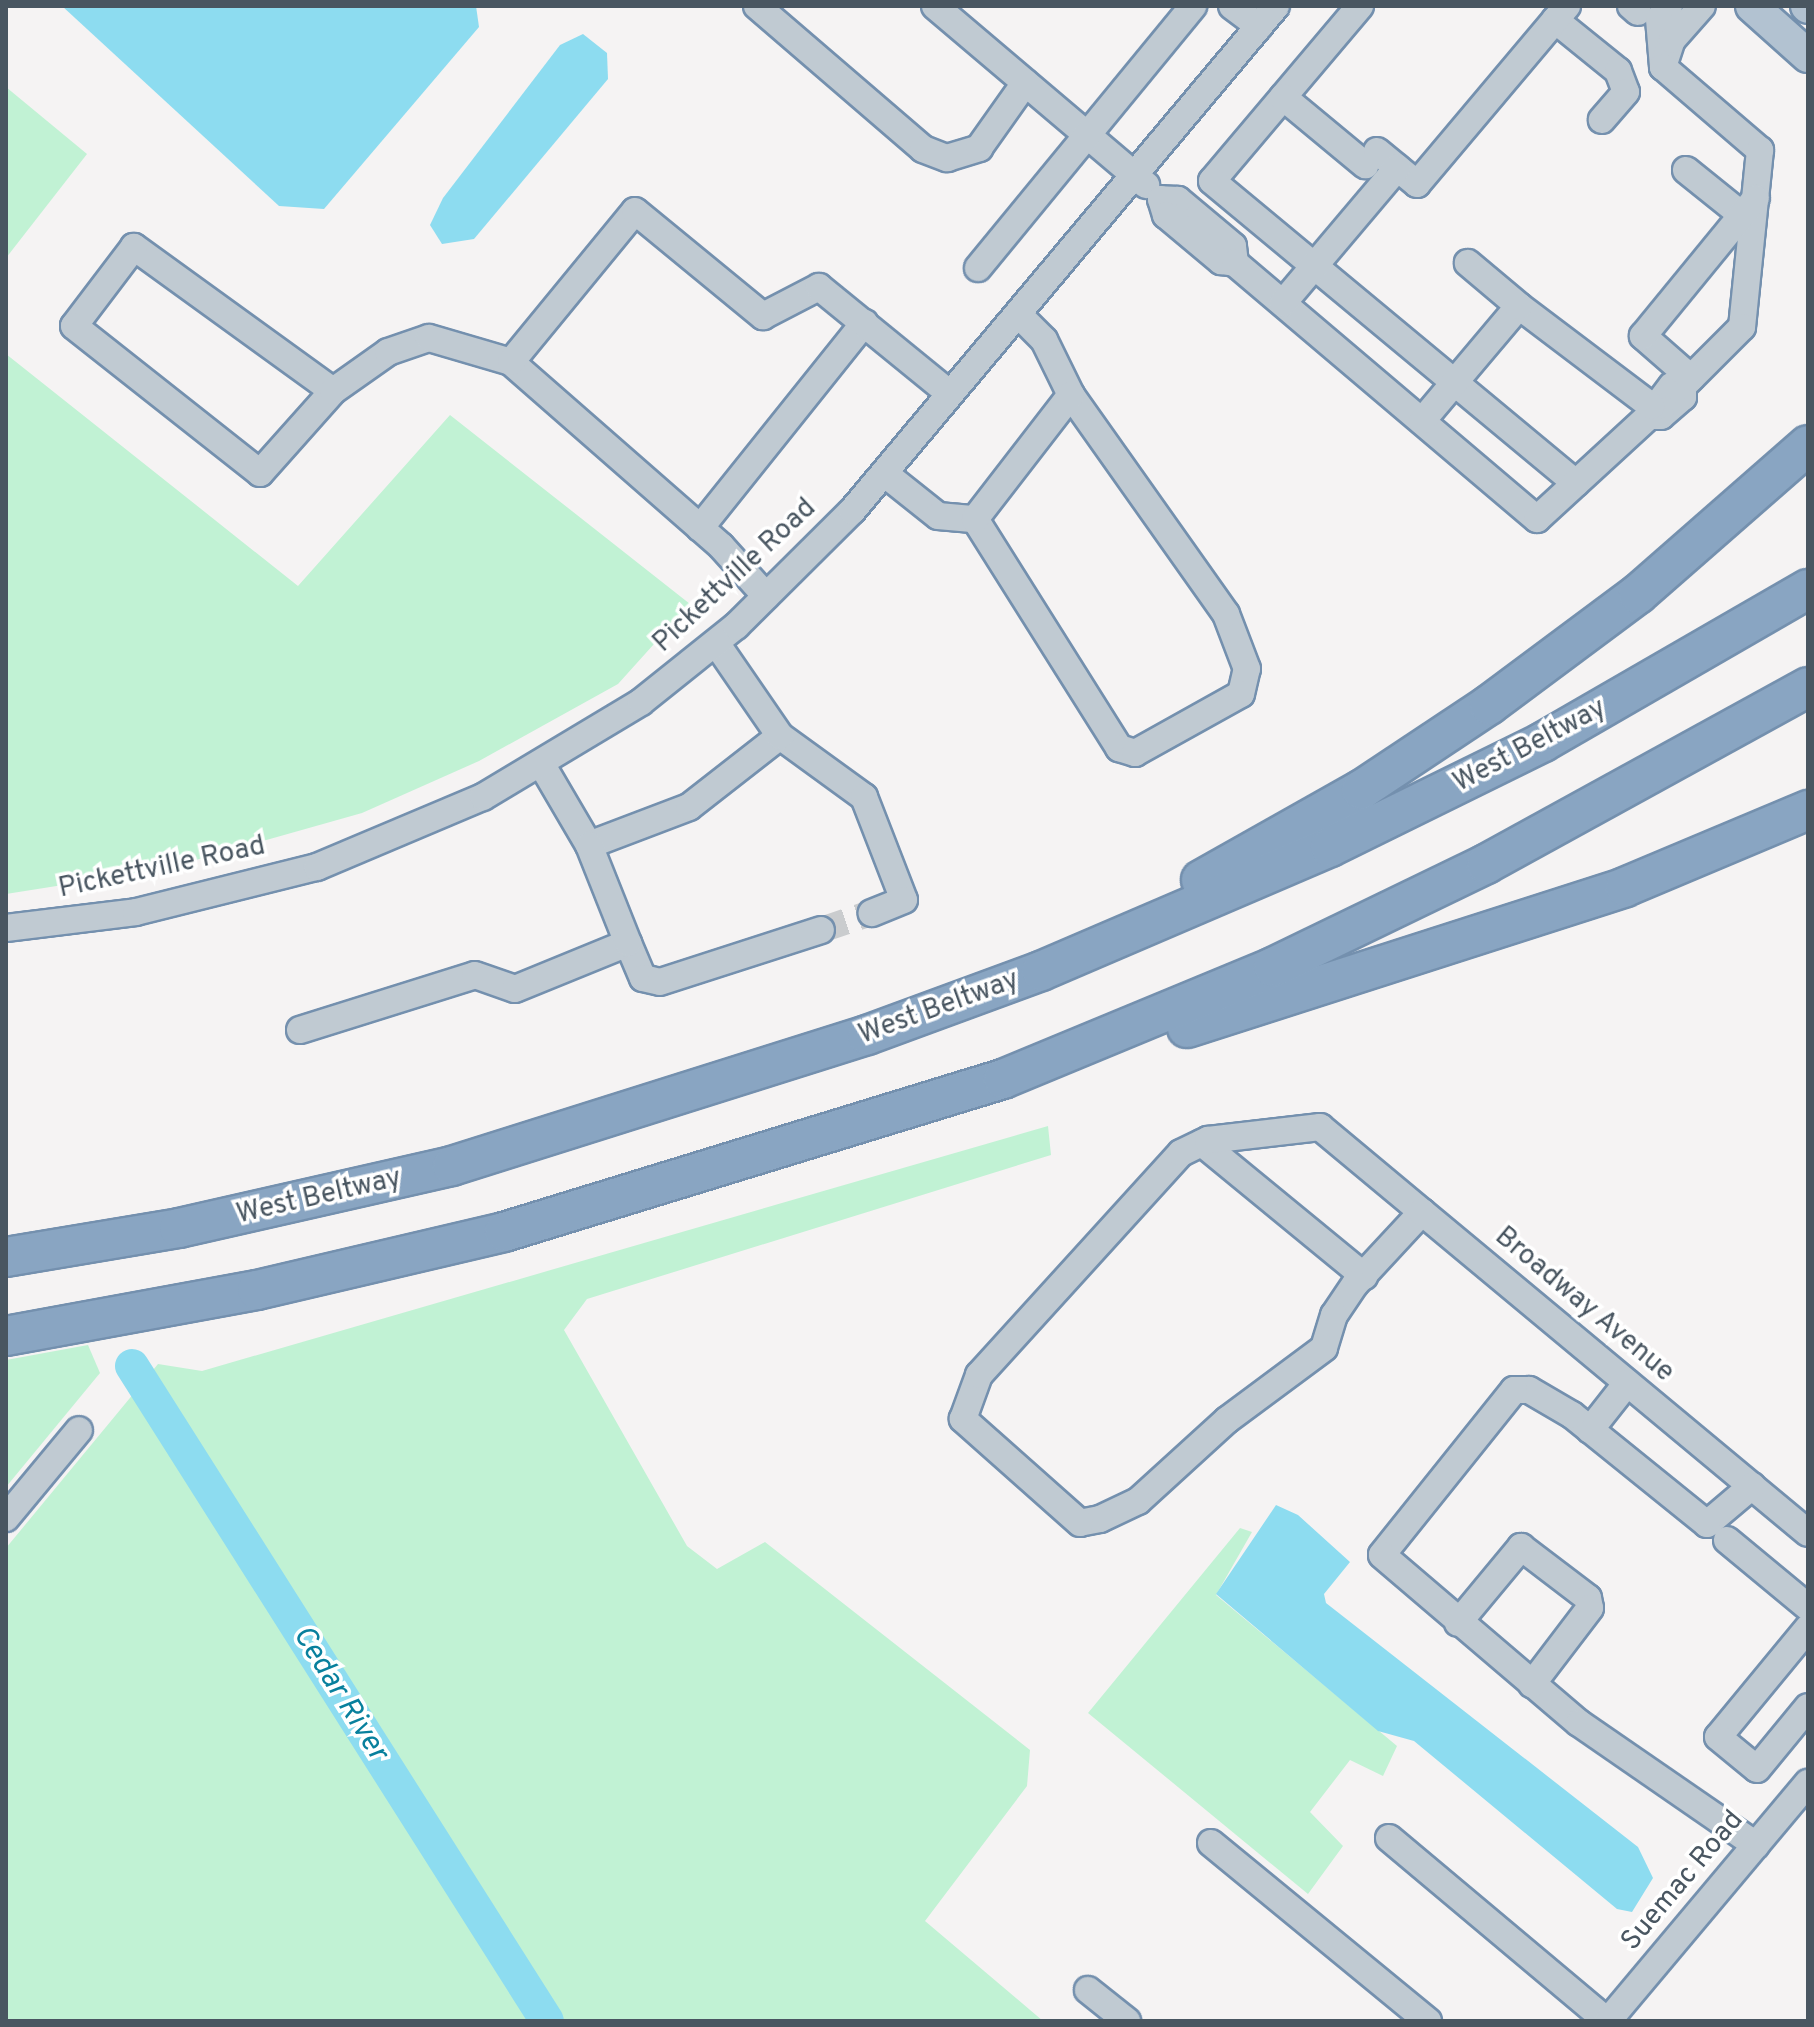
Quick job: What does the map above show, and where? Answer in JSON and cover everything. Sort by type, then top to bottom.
[{"type":"highway","points":[[867,1035],[982,975],[1218,871],[1361,790],[1638,594],[1808,445]]},
{"type":"highway","name":"West Beltway","points":[[6,1257],[179,1228],[452,1166],[867,1035],[1041,971],[1330,847],[1543,742],[1808,589]]},
{"type":"highway","points":[[1003,1079],[1273,967],[1486,864],[1808,687]]},
{"type":"highway","points":[[6,1336],[257,1290],[504,1232],[1003,1079],[1123,1050],[1625,887],[1808,810]]},
{"type":"main road","points":[[1752,6],[1808,56]]},
{"type":"street","points":[[757,6],[923,149],[947,158],[979,148],[1025,83]]},
{"type":"street","points":[[935,6],[1161,199],[1178,200],[1233,246],[1235,263],[1537,519],[1650,411],[1668,410],[1687,382],[1742,327],[1749,206],[1760,150],[1663,67],[1659,19],[1669,6]]},
{"type":"street","points":[[978,268],[1193,6]]},
{"type":"street","points":[[1232,6],[1267,16]]},
{"type":"street","points":[[1360,6],[1212,181],[1576,483]]},
{"type":"street","points":[[1663,67],[1672,40],[1702,6]]},
{"type":"street","points":[[1283,97],[1417,184],[1561,13],[1618,71],[1626,92],[1602,120]]},
{"type":"street","name":"Pickettville Road","points":[[6,928],[136,912],[317,867],[414,830],[542,765],[716,643],[766,596],[884,473],[1267,16]]},
{"type":"street","points":[[1283,303],[1315,266],[1380,161]]},
{"type":"street","points":[[1686,170],[1749,206]]},
{"type":"street","points":[[1687,382],[1643,336],[1749,206]]},
{"type":"street","points":[[511,362],[635,211],[763,316],[819,287],[950,394]]},
{"type":"street","points":[[333,391],[134,247],[74,326],[260,473],[333,391],[388,352],[429,338],[511,362],[700,528],[766,596]]},
{"type":"street","points":[[1468,263],[1650,411]]},
{"type":"street","points":[[1422,421],[1519,306]]},
{"type":"street","points":[[975,519],[1119,748],[1135,753],[1241,694],[1247,669],[1226,614],[1071,395],[1044,340],[1018,314]]},
{"type":"street","points":[[700,528],[864,323]]},
{"type":"street","points":[[975,519],[1071,395]]},
{"type":"street","points":[[884,473],[938,516],[975,519]]},
{"type":"street","points":[[716,643],[780,736],[864,797],[904,900],[871,913]]},
{"type":"street","points":[[589,845],[689,807],[780,736]]},
{"type":"street","points":[[542,765],[589,845],[643,978],[660,982],[821,930]]},
{"type":"street","points":[[300,1030],[475,975],[515,989],[628,943]]},
{"type":"street","name":"Broadway Avenue","points":[[1202,1143],[1320,1127],[1808,1533]]},
{"type":"street","points":[[1364,1276],[1202,1143],[1181,1153],[1141,1194],[979,1375],[963,1404],[963,1419],[1080,1523],[1138,1501],[1227,1420],[1324,1348],[1334,1315],[1364,1276],[1422,1212]]},
{"type":"street","points":[[1590,1430],[1627,1383]]},
{"type":"street","points":[[1752,1486],[1707,1524],[1590,1430],[1529,1390],[1514,1390],[1387,1541],[1382,1555],[1532,1684],[1756,1845]]},
{"type":"street","points":[[6,1518],[79,1430]]},
{"type":"street","points":[[1727,1540],[1808,1607]]},
{"type":"street","points":[[1458,1623],[1521,1547],[1578,1590],[1590,1608],[1532,1684]]},
{"type":"street","points":[[1808,1628],[1718,1737],[1757,1769],[1808,1707]]},
{"type":"street","name":"Suemac Road","points":[[1607,2021],[1808,1783]]},
{"type":"street","points":[[1389,1838],[1607,2021]]},
{"type":"street","points":[[1211,1843],[1428,2021]]},
{"type":"street","points":[[1088,1990],[1127,2021]]},
{"type":"green space","points":[[6,87],[87,154],[6,258]]},
{"type":"green space","points":[[6,354],[298,586],[450,415],[690,604],[618,684],[479,761],[362,813],[164,869],[6,894]]},
{"type":"green space","points":[[1048,1126],[1051,1155],[587,1299],[564,1330],[687,1546],[717,1569],[765,1542],[1030,1750],[1027,1786],[925,1921],[1043,2021],[6,2021],[6,1548],[158,1364],[202,1371]]},
{"type":"green space","points":[[88,1345],[100,1373],[6,1487],[6,1360]]},
{"type":"green space","points":[[1240,1528],[1252,1532],[1216,1595],[1397,1746],[1383,1776],[1350,1760],[1310,1812],[1343,1846],[1308,1894],[1088,1713]]},
{"type":"water","points":[[62,6],[476,6],[479,27],[324,209],[279,206]]},
{"type":"water","points":[[583,34],[607,53],[608,79],[474,239],[442,244],[430,225],[443,198],[560,45]]},
{"type":"water","points":[[1276,1505],[1298,1515],[1350,1562],[1324,1594],[1326,1603],[1638,1847],[1653,1878],[1632,1912],[1617,1909],[1414,1741],[1378,1731],[1216,1594]]},
{"type":"waterway","name":"Cedar River","points":[[132,1366],[547,2021]]},
{"type":"tunnel","points":[[821,930],[871,913]]}]
